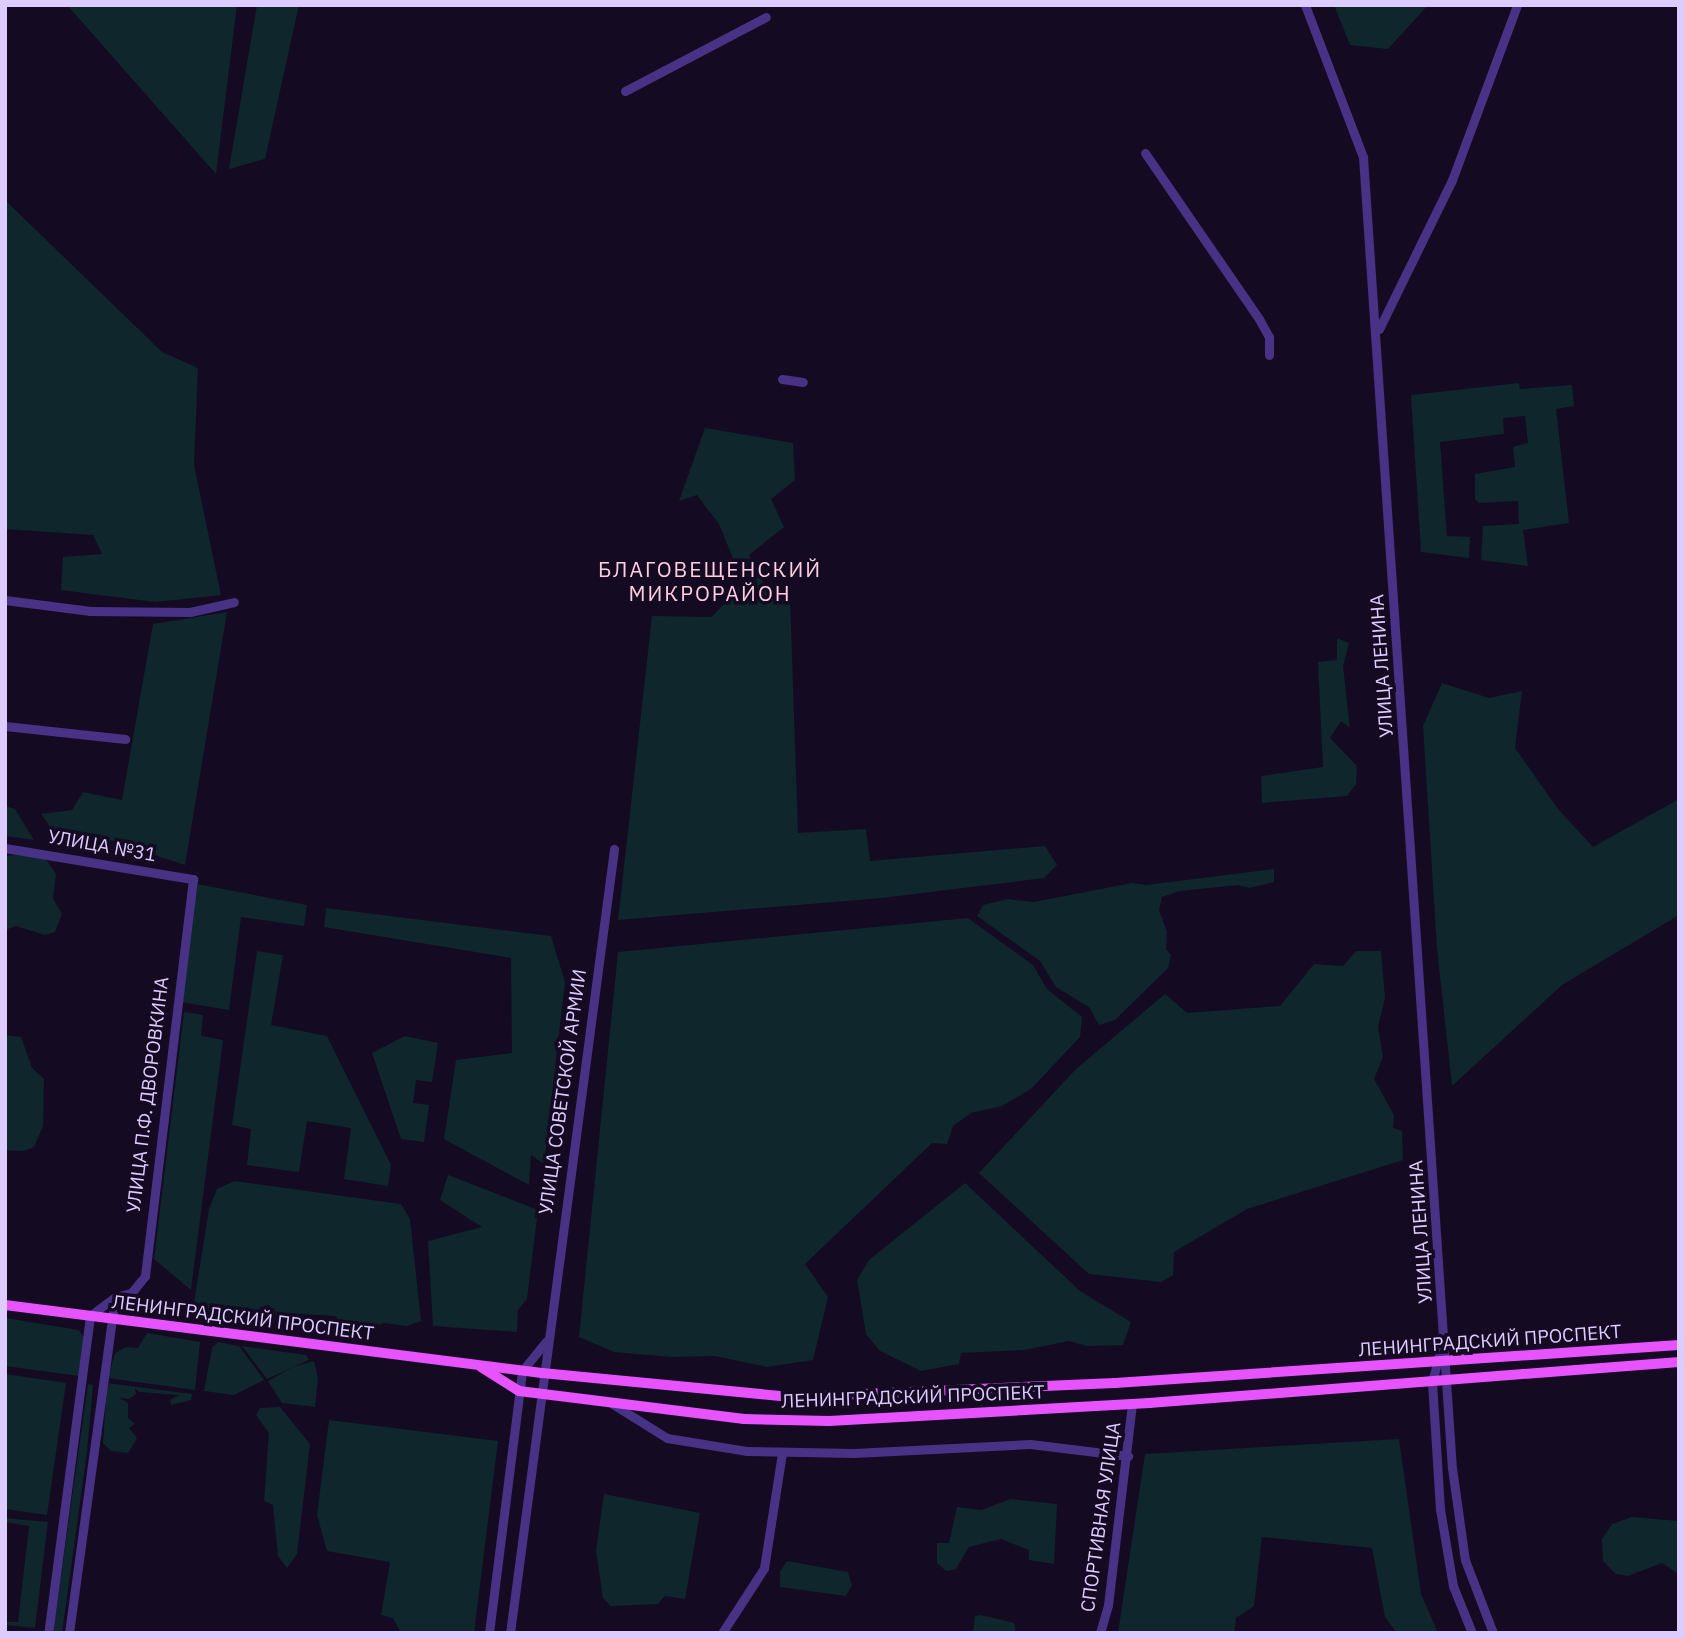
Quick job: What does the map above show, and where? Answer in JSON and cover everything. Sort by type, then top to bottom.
[{"type":"main road","name":"ЛЕНИНГРАДСКИЙ ПРОСПЕКТ","points":[[5,1306],[522,1371],[793,1397],[1147,1381],[1447,1363],[1679,1345]]},
{"type":"main road","name":"ЛЕНИНГРАДСКИЙ ПРОСПЕКТ","points":[[476,1364],[519,1391],[744,1419],[828,1421],[1149,1404],[1674,1363],[1667,1346]]},
{"type":"main road","points":[[1147,1381],[1149,1404]]},
{"type":"street","name":"УЛИЦА ЛЕНИНА","points":[[1305,5],[1363,157],[1378,331],[1458,1529],[1491,1629],[1474,1633],[1444,1550],[1432,1382],[1434,1363],[1445,1335]]},
{"type":"street","points":[[1378,331],[1452,180],[1517,5]]},
{"type":"street","points":[[625,91],[766,17]]},
{"type":"street","points":[[1145,153],[1259,319],[1269,338],[1269,355]]},
{"type":"street","points":[[782,379],[803,382]]},
{"type":"street","points":[[5,600],[90,611],[177,612],[234,602]]},
{"type":"street","points":[[5,726],[125,739]]},
{"type":"street","name":"УЛИЦА №31","points":[[5,848],[192,880]]},
{"type":"street","name":"УЛИЦА СОВЕТСКОЙ АРМИИ","points":[[510,1633],[539,1393],[614,849]]},
{"type":"street","name":"УЛИЦА П.Ф. ДВОРОВКИНА","points":[[90,1316],[114,1297],[131,1293],[145,1276],[192,880]]},
{"type":"street","points":[[69,1633],[114,1297]]},
{"type":"street","points":[[48,1633],[90,1316]]},
{"type":"street","points":[[489,1633],[522,1371],[547,1341]]},
{"type":"street","points":[[610,1402],[667,1438],[782,1453],[1030,1444],[1128,1456]]},
{"type":"street","name":"СПОРТИВНАЯ УЛИЦА","points":[[1100,1633],[1128,1456],[1132,1404]]},
{"type":"street","points":[[722,1633],[764,1568],[782,1453]]},
{"type":"green space","points":[[67,5],[237,5],[216,174]]},
{"type":"green space","points":[[257,5],[299,5],[265,159],[229,169]]},
{"type":"green space","points":[[1334,5],[1428,5],[1388,49],[1350,45]]},
{"type":"green space","points":[[5,200],[162,352],[198,368],[194,465],[221,595],[155,602],[61,590],[63,557],[102,554],[93,535],[5,529]]},
{"type":"green space","points":[[1519,383],[1520,389],[1572,385],[1574,406],[1556,409],[1569,523],[1523,530],[1528,566],[1481,560],[1483,526],[1519,524],[1518,501],[1479,503],[1475,499],[1475,474],[1515,467],[1513,447],[1528,443],[1525,416],[1503,418],[1504,434],[1440,442],[1447,536],[1470,537],[1469,558],[1421,552],[1411,395]]},
{"type":"green space","points":[[705,428],[793,443],[795,480],[771,499],[784,527],[749,555],[766,587],[790,597],[798,833],[866,829],[870,861],[1045,846],[1057,865],[1044,878],[882,898],[618,920],[652,616],[712,617],[743,583],[719,524],[697,495],[679,501]]},
{"type":"green space","points":[[227,612],[185,865],[106,839],[66,850],[41,814],[72,810],[83,792],[122,800],[153,624]]},
{"type":"green space","points":[[1337,638],[1349,643],[1343,666],[1350,728],[1341,721],[1330,738],[1357,766],[1356,784],[1347,796],[1262,803],[1261,776],[1323,767],[1318,662],[1337,660]]},
{"type":"green space","points":[[1442,683],[1489,698],[1522,691],[1515,748],[1558,809],[1593,847],[1679,799],[1679,915],[1562,985],[1452,1086],[1437,948],[1423,726]]},
{"type":"green space","points":[[5,806],[15,809],[34,840],[5,836]]},
{"type":"green space","points":[[5,856],[45,858],[56,874],[53,899],[62,914],[55,932],[45,935],[16,926],[5,930]]},
{"type":"green space","points":[[1274,869],[1274,882],[1249,888],[1239,885],[1179,891],[1162,897],[1159,910],[1167,932],[1166,949],[1171,955],[1168,968],[1115,1020],[1099,1025],[1089,1007],[1056,987],[1040,961],[977,916],[983,905],[1008,899],[1034,902],[1132,883],[1146,885]]},
{"type":"green space","points":[[197,884],[307,905],[304,926],[241,917],[229,1010],[181,1002]]},
{"type":"green space","points":[[326,908],[551,936],[565,982],[544,1164],[531,1155],[529,1185],[444,1139],[456,1060],[512,1053],[511,958],[324,927]]},
{"type":"green space","points":[[968,918],[1033,965],[1047,989],[1082,1017],[1080,1037],[1031,1089],[1002,1106],[971,1113],[953,1126],[947,1144],[932,1143],[805,1264],[828,1297],[813,1360],[767,1367],[715,1356],[671,1357],[614,1352],[579,1337],[618,952]]},
{"type":"green space","points":[[257,951],[283,955],[271,1025],[327,1036],[391,1165],[388,1186],[344,1179],[351,1128],[307,1121],[299,1172],[247,1165],[251,1129],[232,1125]]},
{"type":"green space","points":[[1356,951],[1381,951],[1385,998],[1378,1027],[1383,1057],[1374,1079],[1394,1115],[1393,1128],[1402,1131],[1403,1160],[1247,1209],[1174,1252],[1173,1275],[1161,1282],[1089,1274],[979,1173],[1076,1069],[1165,994],[1187,1013],[1280,1006],[1314,964],[1343,966]]},
{"type":"green space","points":[[184,1012],[203,1015],[201,1036],[223,1040],[191,1290],[154,1259]]},
{"type":"green space","points":[[5,1035],[21,1037],[32,1068],[44,1079],[43,1126],[34,1147],[23,1151],[5,1150]]},
{"type":"green space","points":[[405,1036],[438,1043],[432,1082],[416,1080],[413,1103],[429,1105],[424,1142],[401,1139],[372,1053]]},
{"type":"green space","points":[[448,1175],[538,1210],[527,1299],[518,1310],[517,1332],[433,1326],[428,1241],[482,1227],[440,1200]]},
{"type":"green space","points":[[234,1181],[401,1204],[410,1219],[421,1321],[407,1326],[383,1323],[368,1330],[349,1329],[335,1316],[284,1313],[239,1324],[206,1319],[194,1303],[209,1209],[217,1189]]},
{"type":"green space","points":[[965,1183],[1080,1291],[1131,1322],[1123,1345],[1087,1346],[1069,1341],[1024,1350],[961,1353],[959,1364],[921,1371],[880,1351],[866,1334],[857,1280],[869,1260]]},
{"type":"green space","points":[[5,1318],[79,1330],[85,1340],[79,1376],[5,1366]]},
{"type":"green space","points":[[147,1333],[200,1342],[195,1390],[108,1378],[115,1353],[126,1347],[138,1348]]},
{"type":"green space","points":[[218,1342],[239,1346],[264,1380],[234,1395],[204,1391],[212,1348]]},
{"type":"green space","points":[[242,1346],[306,1355],[309,1360],[267,1379]]},
{"type":"green space","points":[[314,1361],[318,1379],[315,1407],[282,1403],[268,1381],[293,1367]]},
{"type":"green space","points":[[5,1374],[66,1383],[47,1515],[5,1509]]},
{"type":"green space","points":[[107,1383],[192,1394],[191,1400],[171,1405],[170,1400],[179,1395],[139,1392],[135,1388],[136,1394],[129,1399],[119,1398],[128,1403],[128,1418],[135,1424],[129,1428],[137,1438],[128,1453],[111,1451],[103,1443]]},
{"type":"green space","points":[[88,1384],[93,1385],[87,1452],[62,1633],[53,1633]]},
{"type":"green space","points":[[280,1407],[310,1444],[297,1554],[287,1568],[278,1556],[273,1505],[264,1501],[269,1433],[256,1415],[260,1408]]},
{"type":"green space","points":[[329,1420],[498,1441],[474,1633],[401,1633],[393,1618],[381,1615],[390,1562],[327,1551],[317,1515]]},
{"type":"green space","points":[[1399,1439],[1421,1594],[1438,1633],[1397,1633],[1385,1617],[1372,1548],[1262,1537],[1254,1606],[1236,1618],[1234,1633],[1118,1633],[1145,1454]]},
{"type":"green space","points":[[604,1494],[700,1513],[685,1599],[665,1596],[658,1604],[611,1606],[603,1598],[596,1551]]},
{"type":"green space","points":[[1010,1499],[1057,1504],[1054,1564],[1029,1560],[1029,1550],[1001,1539],[969,1547],[956,1569],[946,1571],[937,1563],[937,1543],[949,1543],[957,1507],[982,1510]]},
{"type":"green space","points":[[1632,1517],[1679,1521],[1679,1574],[1662,1563],[1628,1576],[1616,1574],[1603,1561],[1602,1539],[1612,1524]]},
{"type":"green space","points":[[5,1518],[48,1522],[35,1628],[5,1625],[5,1622],[18,1622],[29,1526],[5,1522]]},
{"type":"green space","points":[[787,1561],[848,1572],[852,1585],[846,1596],[780,1587],[780,1572]]},
{"type":"green space","points":[[975,1616],[1014,1623],[1016,1633],[973,1633]]},
{"type":"district","name":"БЛАГОВЕЩЕНСКИЙ МИКРОРАЙОН","points":[[710,581]]}]
